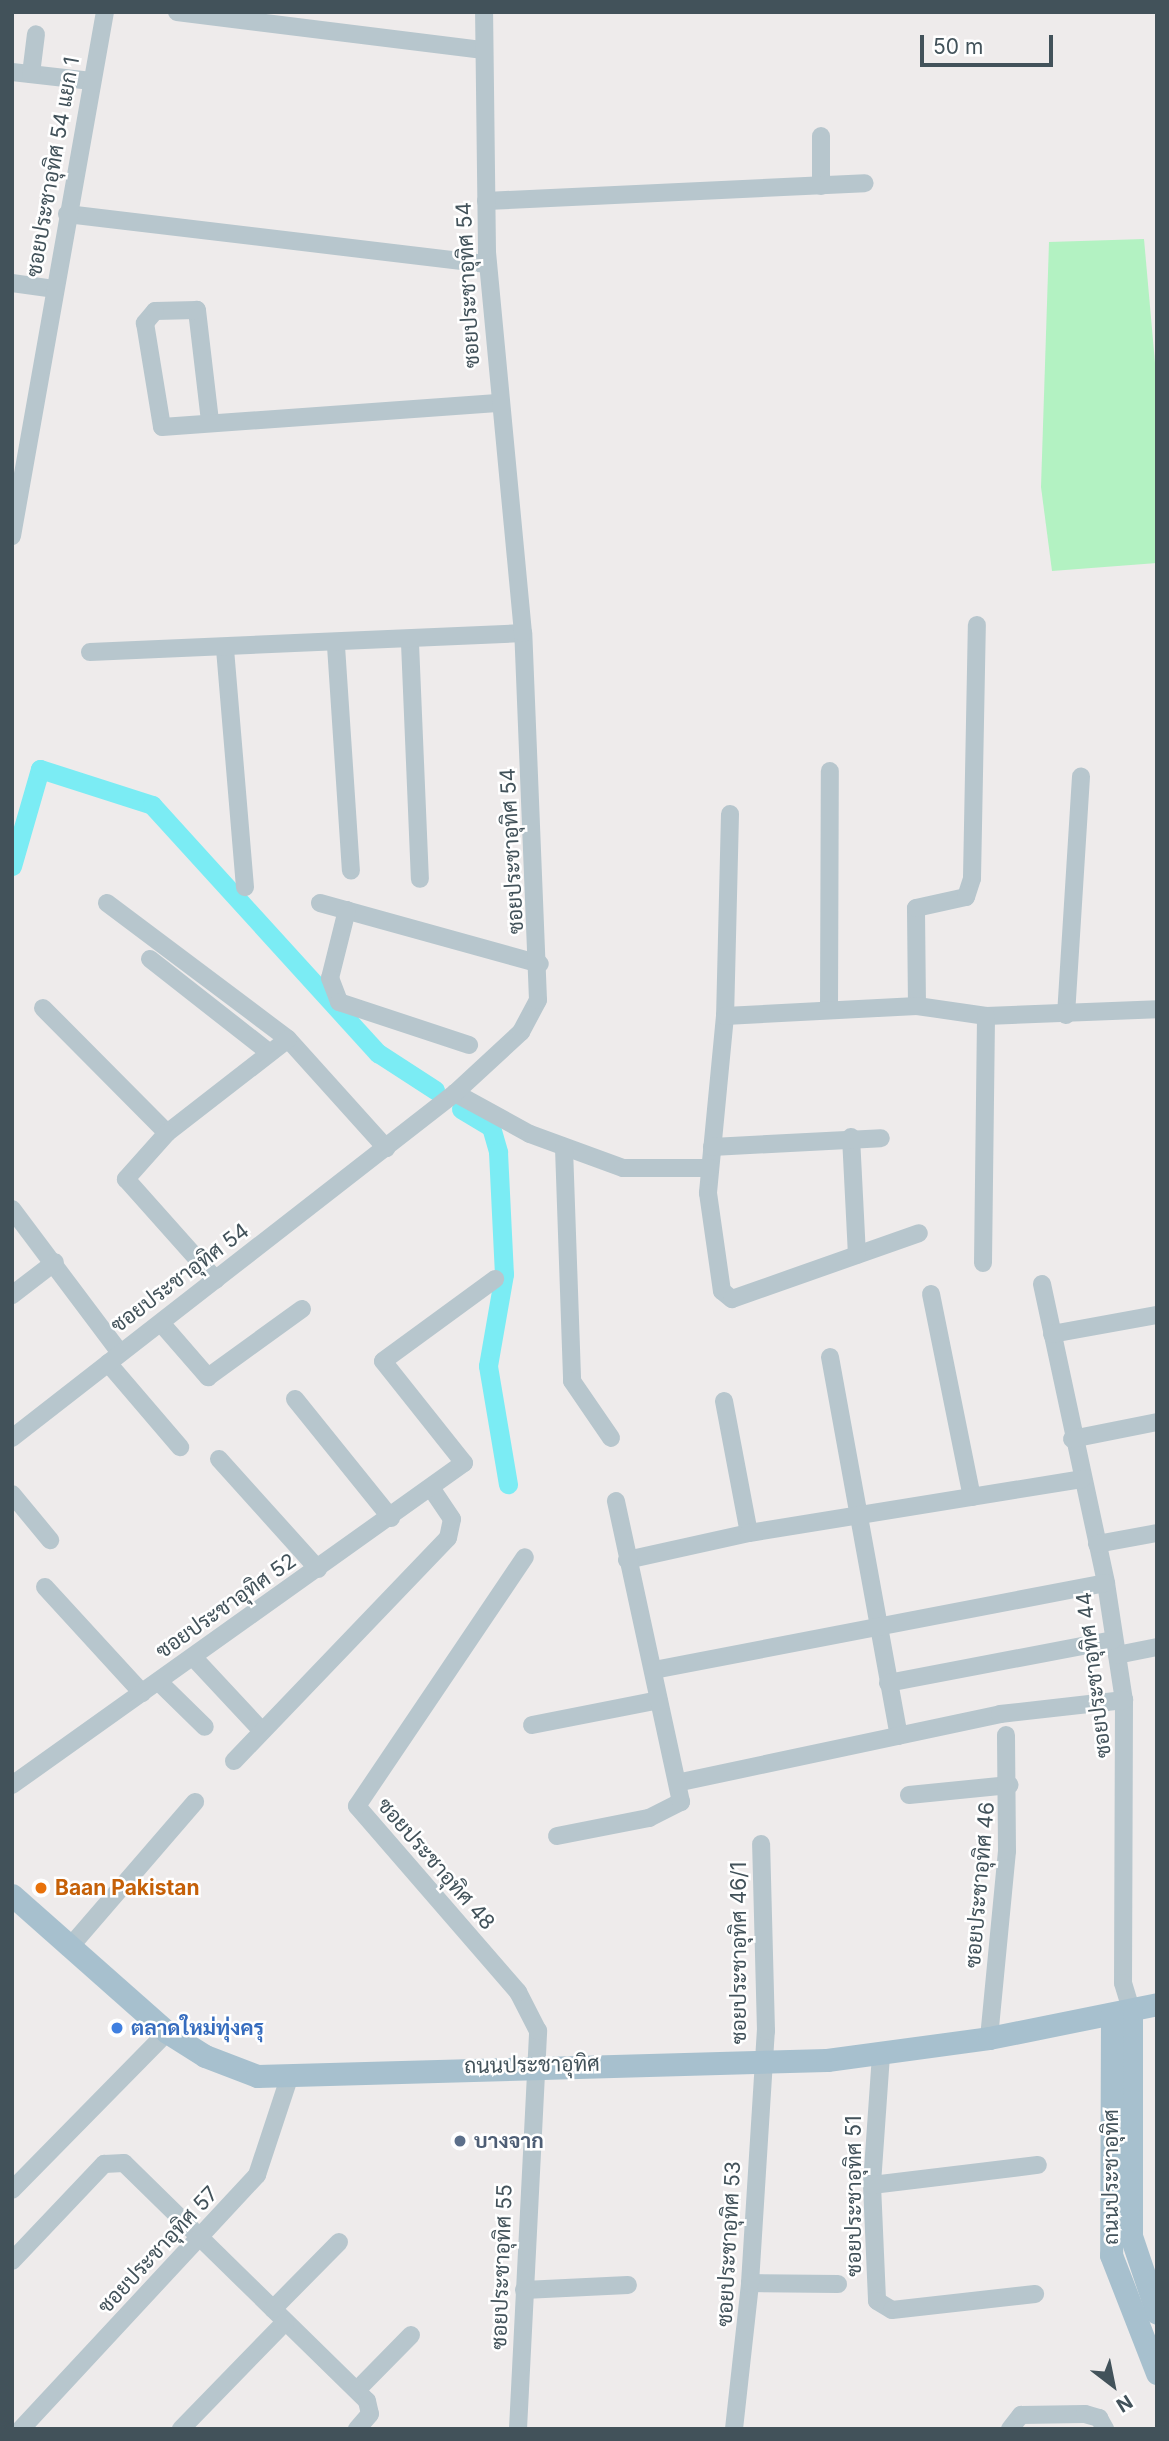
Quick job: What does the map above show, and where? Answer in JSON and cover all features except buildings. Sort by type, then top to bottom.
[{"type":"main road","name":"ถนนประชาอุทิศ","points":[[12,1895],[167,2032],[233,2069],[289,2078],[532,2065],[762,2061],[881,2054],[989,2038],[1121,2012]]},
{"type":"main road","points":[[1121,2012],[1157,2004]]},
{"type":"main road","name":"ถนนประชาอุทิศ","points":[[1121,2012],[1131,2236],[1157,2313]]},
{"type":"main road","name":"ถนนประชาอุทิศ","points":[[1121,2012],[1111,2255],[1157,2373]]},
{"type":"street","name":"ซอยประชาอุทิศ 54 แยก 1","points":[[12,537],[67,214],[105,12]]},
{"type":"street","points":[[177,12],[290,19],[484,50]]},
{"type":"street","name":"ซอยประชาอุทิศ 54","points":[[12,1438],[455,1093],[532,1017],[540,964],[523,633],[497,403],[487,264],[484,12]]},
{"type":"street","points":[[31,74],[36,34]]},
{"type":"street","points":[[12,72],[91,81]]},
{"type":"street","points":[[821,136],[821,186]]},
{"type":"street","points":[[486,201],[865,183]]},
{"type":"street","points":[[67,214],[487,264]]},
{"type":"street","points":[[12,283],[54,289]]},
{"type":"street","points":[[210,421],[197,310],[155,311],[145,323],[162,427],[210,421],[497,403]]},
{"type":"street","points":[[917,1006],[916,908],[927,901],[960,900],[972,878],[977,625]]},
{"type":"street","points":[[90,652],[410,643],[523,633]]},
{"type":"street","points":[[410,643],[420,879]]},
{"type":"street","points":[[337,646],[351,871]]},
{"type":"street","points":[[225,649],[245,887]]},
{"type":"street","points":[[829,1008],[830,771]]},
{"type":"street","points":[[1066,1015],[1081,776]]},
{"type":"street","points":[[730,814],[725,1016],[710,1168],[719,1282],[726,1297],[919,1233]]},
{"type":"street","points":[[107,903],[288,1039],[386,1148]]},
{"type":"street","points":[[320,903],[540,964]]},
{"type":"street","points":[[347,910],[330,978],[339,1002],[468,1045]]},
{"type":"street","points":[[150,959],[270,1054]]},
{"type":"street","points":[[725,1016],[829,1008],[917,1006],[986,1016],[1066,1015],[1157,1009]]},
{"type":"street","points":[[43,1007],[167,1133]]},
{"type":"street","points":[[983,1263],[986,1016]]},
{"type":"street","points":[[216,1280],[126,1179],[167,1133],[288,1039]]},
{"type":"street","points":[[455,1093],[564,1148],[623,1168],[710,1168]]},
{"type":"street","points":[[712,1147],[851,1137],[881,1139]]},
{"type":"street","points":[[851,1137],[857,1255]]},
{"type":"street","points":[[564,1148],[572,1381],[611,1438]]},
{"type":"street","points":[[12,1209],[55,1262],[114,1358],[180,1447]]},
{"type":"street","points":[[12,1295],[55,1262]]},
{"type":"street","name":"ซอยประชาอุทิศ 52","points":[[12,1785],[432,1489],[464,1463],[383,1361],[495,1279]]},
{"type":"street","name":"ซอยประชาอุทิศ 44","points":[[1042,1284],[1072,1439],[1106,1583],[1124,1700],[1121,2012]]},
{"type":"street","points":[[931,1294],[972,1497]]},
{"type":"street","points":[[161,1323],[208,1377],[302,1309]]},
{"type":"street","points":[[1052,1334],[1157,1315]]},
{"type":"street","points":[[830,1357],[899,1735]]},
{"type":"street","points":[[295,1399],[391,1518]]},
{"type":"street","points":[[724,1401],[748,1533]]},
{"type":"street","points":[[1072,1439],[1157,1422]]},
{"type":"street","points":[[219,1458],[318,1569]]},
{"type":"street","points":[[627,1560],[748,1533],[1082,1479]]},
{"type":"street","points":[[234,1761],[448,1538],[452,1519],[432,1489]]},
{"type":"street","points":[[12,1494],[50,1540]]},
{"type":"street","points":[[557,1836],[669,1812],[681,1802],[681,1782],[659,1700],[616,1501]]},
{"type":"street","points":[[1097,1544],[1157,1533]]},
{"type":"street","name":"ซอยประชาอุทิศ 48","points":[[525,1557],[357,1806],[518,1992],[538,2031],[532,2065]]},
{"type":"street","points":[[654,1670],[1106,1583]]},
{"type":"street","points":[[45,1587],[142,1693]]},
{"type":"street","points":[[888,1683],[1115,1648],[1157,1647]]},
{"type":"street","points":[[193,1657],[262,1731]]},
{"type":"street","points":[[159,1682],[205,1727]]},
{"type":"street","points":[[532,1725],[659,1700]]},
{"type":"street","points":[[681,1782],[1000,1714],[1124,1700]]},
{"type":"street","name":"ซอยประชาอุทิศ 46","points":[[989,2038],[1010,1785],[1006,1735]]},
{"type":"street","points":[[909,1795],[1010,1785]]},
{"type":"street","points":[[69,1948],[195,1802]]},
{"type":"street","name":"ซอยประชาอุทิศ 46/1","points":[[761,1844],[762,2061]]},
{"type":"street","points":[[12,2190],[167,2032]]},
{"type":"street","name":"ซอยประชาอุทิศ 51","points":[[881,2054],[872,2185],[880,2306],[1035,2294]]},
{"type":"street","name":"ซอยประชาอุทิศ 53","points":[[734,2429],[750,2283],[762,2061]]},
{"type":"street","name":"ซอยประชาอุทิศ 55","points":[[518,2429],[532,2065]]},
{"type":"street","name":"ซอยประชาอุทิศ 57","points":[[21,2429],[257,2175],[289,2078]]},
{"type":"street","points":[[12,2261],[104,2164],[124,2164],[356,2390],[371,2410],[357,2429]]},
{"type":"street","points":[[872,2185],[1038,2165]]},
{"type":"street","points":[[181,2429],[339,2242]]},
{"type":"street","points":[[750,2283],[838,2284]]},
{"type":"street","points":[[524,2290],[628,2285]]},
{"type":"street","points":[[356,2390],[411,2335]]},
{"type":"street","points":[[1010,2429],[1021,2415],[1085,2414],[1099,2417],[1105,2429]]},
{"type":"green space","points":[[1144,239],[1157,385],[1157,563],[1052,571],[1041,487],[1049,242]]},
{"type":"waterway","points":[[12,866],[40,769],[152,805],[378,1053],[435,1090]]},
{"type":"waterway","points":[[461,1109],[491,1127],[498,1152],[504,1274],[488,1366],[508,1484]]},
{"type":"place","name":"Baan Pakistan","points":[[41,1888]]},
{"type":"place","name":"ตลาดใหม่ทุ่งครุ","points":[[117,2028]]},
{"type":"place","name":"บางจาก","points":[[460,2141]]}]
